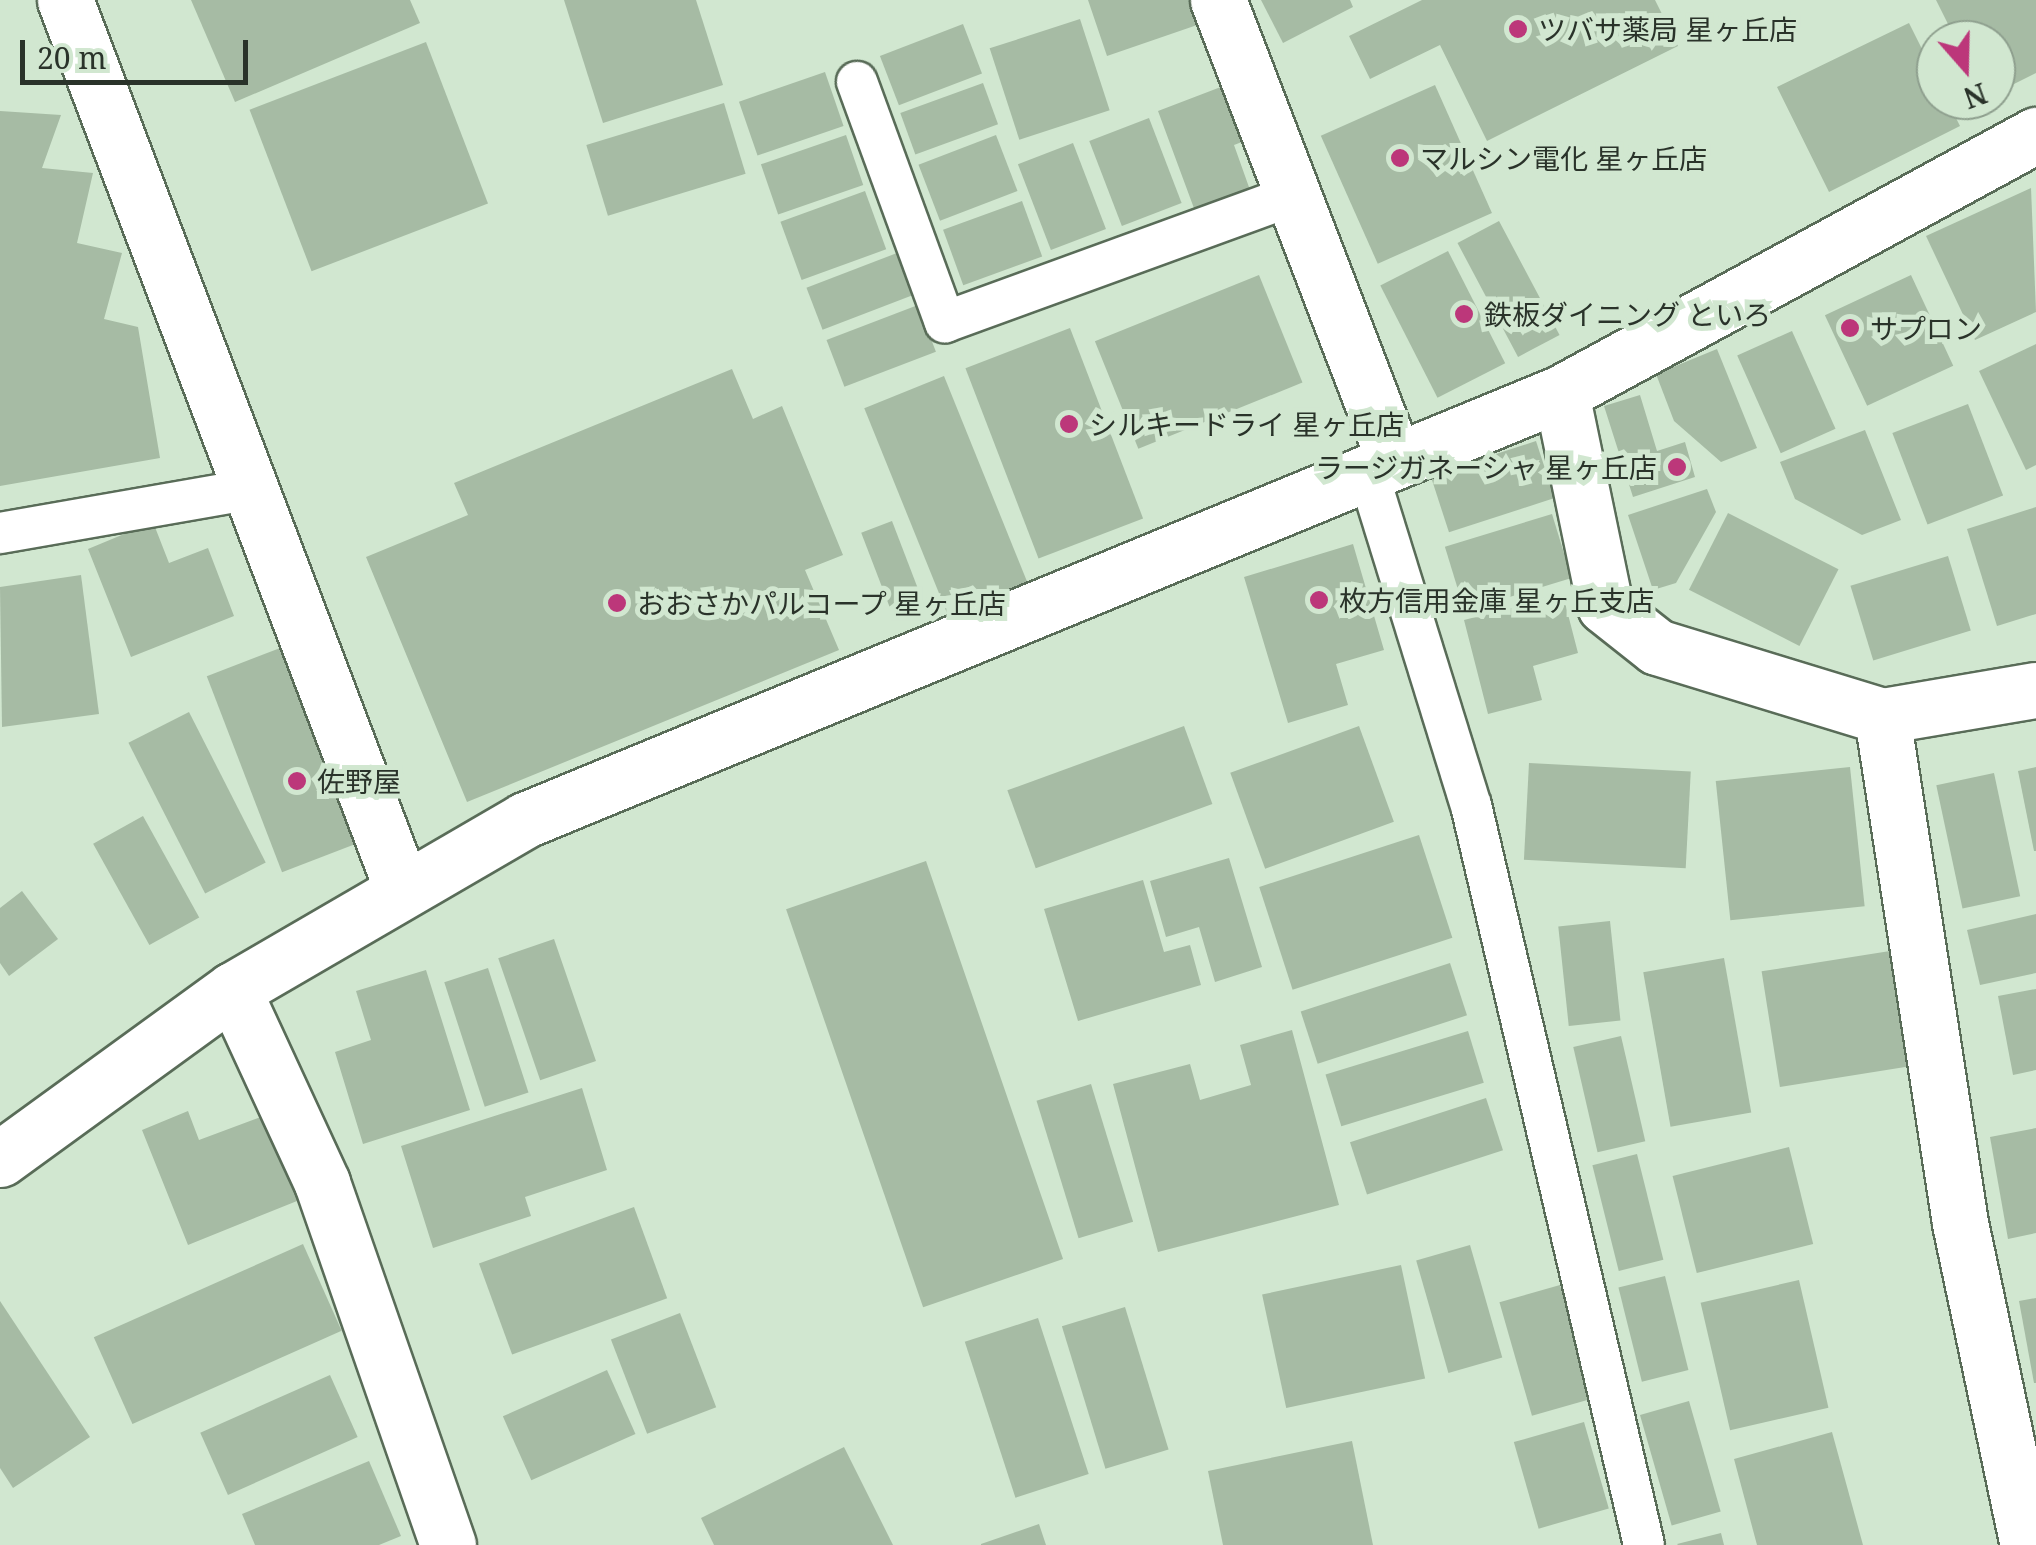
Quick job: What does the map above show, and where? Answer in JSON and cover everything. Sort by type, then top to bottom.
[{"type":"street","points":[[65,0],[401,886]]},
{"type":"street","points":[[1218,0],[1297,194],[1381,467]]},
{"type":"street","points":[[0,1158],[233,990],[401,886],[525,820],[1561,393],[2036,136]]},
{"type":"street","points":[[1561,393],[1606,606],[1657,647],[1882,716],[2036,690]]},
{"type":"street","points":[[1882,716],[1960,1222],[2024,1465],[2028,1545]]},
{"type":"street","points":[[233,990],[322,1182],[448,1545]]},
{"type":"lane","points":[[857,82],[944,322],[1297,194]]},
{"type":"lane","points":[[1381,467],[1470,804],[1644,1545]]},
{"type":"lane","points":[[0,533],[251,489]]},
{"type":"building","points":[[191,0],[410,0],[420,23],[235,102]]},
{"type":"building","points":[[564,0],[696,0],[723,85],[603,123]]},
{"type":"building","points":[[1088,0],[1192,0],[1200,24],[1107,56]]},
{"type":"building","points":[[1261,0],[1350,0],[1353,7],[1283,43]]},
{"type":"building","points":[[1422,0],[1655,0],[1678,46],[1487,141],[1440,45],[1370,79],[1349,36]]},
{"type":"building","points":[[1936,0],[2036,0],[2036,73],[2016,83],[2016,20],[1946,20]]},
{"type":"building","points":[[1080,19],[1110,110],[1019,140],[990,48]]},
{"type":"building","points":[[1909,23],[1916,37],[1916,120],[1957,120],[1960,126],[1829,192],[1777,87]]},
{"type":"building","points":[[963,24],[982,73],[899,105],[880,56]]},
{"type":"building","points":[[426,42],[488,204],[312,271],[250,110]]},
{"type":"building","points":[[825,72],[844,126],[758,156],[739,102]]},
{"type":"building","points":[[983,83],[998,124],[915,154],[900,113]]},
{"type":"building","points":[[1226,85],[1247,140],[1234,145],[1250,190],[1195,211],[1158,111]]},
{"type":"building","points":[[1435,85],[1492,213],[1378,264],[1321,136]]},
{"type":"building","points":[[724,103],[746,174],[608,216],[586,145]]},
{"type":"building","points":[[0,111],[61,115],[42,168],[93,173],[77,243],[122,253],[104,319],[138,327],[160,458],[0,486]]},
{"type":"building","points":[[1149,118],[1182,203],[1122,226],[1089,141]]},
{"type":"building","points":[[846,135],[863,185],[778,214],[761,164]]},
{"type":"building","points":[[996,135],[1018,191],[940,221],[919,165]]},
{"type":"building","points":[[1073,143],[1106,229],[1051,250],[1018,164]]},
{"type":"building","points":[[2031,188],[2036,312],[1975,340],[1926,236]]},
{"type":"building","points":[[865,191],[886,249],[802,280],[780,222]]},
{"type":"building","points":[[1022,201],[1042,256],[963,285],[943,230]]},
{"type":"building","points":[[1499,221],[1560,335],[1518,357],[1458,243]]},
{"type":"building","points":[[1448,251],[1505,363],[1437,398],[1380,286]]},
{"type":"building","points":[[897,253],[913,295],[823,330],[806,288]]},
{"type":"building","points":[[1259,275],[1302,383],[1138,449],[1095,341]]},
{"type":"building","points":[[1911,275],[1953,366],[1867,406],[1825,315]]},
{"type":"building","points":[[918,305],[936,352],[844,387],[827,340]]},
{"type":"building","points":[[1070,328],[1143,518],[1039,559],[965,368]]},
{"type":"building","points":[[1792,331],[1836,429],[1781,453],[1737,355]]},
{"type":"building","points":[[2036,344],[2036,465],[2026,470],[1979,371]]},
{"type":"building","points":[[1717,349],[1757,448],[1721,462],[1674,421],[1656,374]]},
{"type":"building","points":[[732,369],[753,419],[782,406],[843,555],[805,570],[839,650],[467,802],[366,557],[468,515],[454,483]]},
{"type":"building","points":[[944,376],[1028,583],[948,615],[864,408]]},
{"type":"building","points":[[1640,395],[1657,451],[1685,442],[1695,477],[1633,497],[1604,406]]},
{"type":"building","points":[[1968,404],[2003,495],[1928,525],[1892,433]]},
{"type":"building","points":[[1865,430],[1901,520],[1862,535],[1795,499],[1780,462]]},
{"type":"building","points":[[1536,441],[1555,498],[1449,532],[1430,475]]},
{"type":"building","points":[[1707,489],[1716,512],[1676,583],[1653,590],[1628,515]]},
{"type":"building","points":[[2036,507],[2036,614],[1997,626],[1967,529]]},
{"type":"building","points":[[1728,513],[1838,569],[1799,646],[1689,590]]},
{"type":"building","points":[[1552,514],[1572,578],[1464,611],[1445,547]]},
{"type":"building","points":[[892,521],[924,603],[893,615],[861,533]]},
{"type":"building","points":[[153,522],[169,563],[208,548],[234,616],[131,657],[88,549]]},
{"type":"building","points":[[1353,544],[1384,650],[1336,664],[1348,705],[1288,723],[1244,577]]},
{"type":"building","points":[[1948,556],[1971,631],[1873,660],[1850,586]]},
{"type":"building","points":[[81,575],[99,714],[2,727],[0,587]]},
{"type":"building","points":[[1563,595],[1578,653],[1533,666],[1542,700],[1488,714],[1464,620]]},
{"type":"building","points":[[288,645],[363,841],[282,872],[207,676]]},
{"type":"building","points":[[189,712],[266,863],[205,893],[128,743]]},
{"type":"building","points":[[1184,726],[1212,804],[1036,868],[1007,790]]},
{"type":"building","points":[[1359,726],[1394,822],[1265,869],[1230,773]]},
{"type":"building","points":[[1529,763],[1691,771],[1686,868],[1524,860]]},
{"type":"building","points":[[1850,767],[1865,906],[1730,920],[1716,781]]},
{"type":"building","points":[[2036,767],[2036,851],[2034,851],[2018,771]]},
{"type":"building","points":[[1994,773],[2020,896],[1962,909],[1936,785]]},
{"type":"building","points":[[143,816],[199,917],[149,945],[93,844]]},
{"type":"building","points":[[1419,835],[1452,938],[1293,990],[1259,887]]},
{"type":"building","points":[[1229,858],[1262,967],[1215,982],[1199,927],[1166,937],[1150,881]]},
{"type":"building","points":[[926,861],[1063,1259],[923,1307],[786,909]]},
{"type":"building","points":[[1143,880],[1164,952],[1190,945],[1201,985],[1078,1021],[1044,909]]},
{"type":"building","points":[[22,891],[58,939],[9,976],[0,963],[0,908]]},
{"type":"building","points":[[2036,914],[2036,973],[1980,985],[1967,930]]},
{"type":"building","points":[[1610,921],[1620,1020],[1569,1026],[1558,926]]},
{"type":"building","points":[[554,939],[596,1061],[540,1080],[498,958]]},
{"type":"building","points":[[1890,951],[1908,1067],[1780,1087],[1762,971]]},
{"type":"building","points":[[1724,958],[1751,1113],[1671,1127],[1643,972]]},
{"type":"building","points":[[1450,963],[1467,1015],[1318,1064],[1301,1012]]},
{"type":"building","points":[[488,968],[528,1093],[485,1107],[444,982]]},
{"type":"building","points":[[426,970],[470,1110],[363,1144],[335,1052],[371,1040],[356,991]]},
{"type":"building","points":[[2036,989],[2036,1070],[2013,1075],[1998,996]]},
{"type":"building","points":[[1292,1030],[1339,1205],[1158,1252],[1113,1084],[1190,1064],[1200,1100],[1251,1085],[1240,1045]]},
{"type":"building","points":[[1468,1031],[1484,1083],[1341,1126],[1326,1075]]},
{"type":"building","points":[[1621,1036],[1645,1141],[1598,1152],[1573,1047]]},
{"type":"building","points":[[1091,1084],[1133,1222],[1079,1238],[1036,1101]]},
{"type":"building","points":[[582,1088],[607,1170],[525,1197],[531,1216],[433,1248],[401,1146]]},
{"type":"building","points":[[1486,1098],[1503,1150],[1367,1194],[1350,1142]]},
{"type":"building","points":[[188,1111],[199,1140],[269,1114],[302,1199],[188,1245],[142,1130]]},
{"type":"building","points":[[2036,1128],[2036,1233],[2008,1239],[1990,1137]]},
{"type":"building","points":[[1789,1147],[1813,1244],[1697,1273],[1673,1176]]},
{"type":"building","points":[[1637,1154],[1663,1260],[1619,1271],[1592,1165]]},
{"type":"building","points":[[634,1207],[667,1298],[512,1355],[479,1263]]},
{"type":"building","points":[[303,1244],[342,1331],[132,1424],[94,1337]]},
{"type":"building","points":[[1470,1245],[1502,1357],[1448,1373],[1416,1260]]},
{"type":"building","points":[[1401,1265],[1425,1378],[1286,1408],[1262,1295]]},
{"type":"building","points":[[1665,1276],[1688,1370],[1642,1382],[1618,1288]]},
{"type":"building","points":[[1799,1280],[1828,1408],[1730,1430],[1701,1303]]},
{"type":"building","points":[[1560,1285],[1593,1398],[1532,1416],[1499,1302]]},
{"type":"building","points":[[2036,1298],[2036,1383],[2034,1383],[2019,1301]]},
{"type":"building","points":[[0,1301],[90,1437],[13,1488],[0,1468]]},
{"type":"building","points":[[1125,1307],[1169,1449],[1105,1469],[1062,1326]]},
{"type":"building","points":[[680,1313],[716,1407],[647,1434],[611,1340]]},
{"type":"building","points":[[1038,1318],[1089,1474],[1015,1498],[965,1342]]},
{"type":"building","points":[[607,1370],[635,1434],[531,1480],[503,1416]]},
{"type":"building","points":[[330,1375],[358,1437],[228,1495],[200,1433]]},
{"type":"building","points":[[1689,1401],[1721,1512],[1672,1526],[1640,1415]]},
{"type":"building","points":[[1584,1422],[1609,1509],[1539,1529],[1514,1442]]},
{"type":"building","points":[[1832,1432],[1863,1545],[1757,1545],[1734,1459]]},
{"type":"building","points":[[1352,1441],[1373,1545],[1223,1545],[1208,1471]]},
{"type":"building","points":[[844,1447],[893,1545],[714,1545],[701,1518]]},
{"type":"building","points":[[369,1461],[401,1536],[379,1545],[255,1545],[242,1514]]},
{"type":"building","points":[[1039,1524],[1046,1545],[981,1545],[981,1544]]},
{"type":"building","points":[[1721,1533],[1724,1545],[1677,1544]]},
{"type":"place","name":"ツバサ薬局 星ヶ丘店","points":[[1518,29]]},
{"type":"place","name":"マルシン電化 星ヶ丘店","points":[[1400,158]]},
{"type":"place","name":"鉄板ダイニング といろ","points":[[1464,314]]},
{"type":"place","name":"サプロン","points":[[1850,328]]},
{"type":"place","name":"シルキードライ 星ヶ丘店","points":[[1069,424]]},
{"type":"place","name":"ラージガネーシャ 星ヶ丘店","points":[[1677,467]]},
{"type":"place","name":"枚方信用金庫 星ヶ丘支店","points":[[1319,600]]},
{"type":"place","name":"おおさかパルコープ 星ヶ丘店","points":[[617,603]]},
{"type":"place","name":"佐野屋","points":[[297,781]]}]
